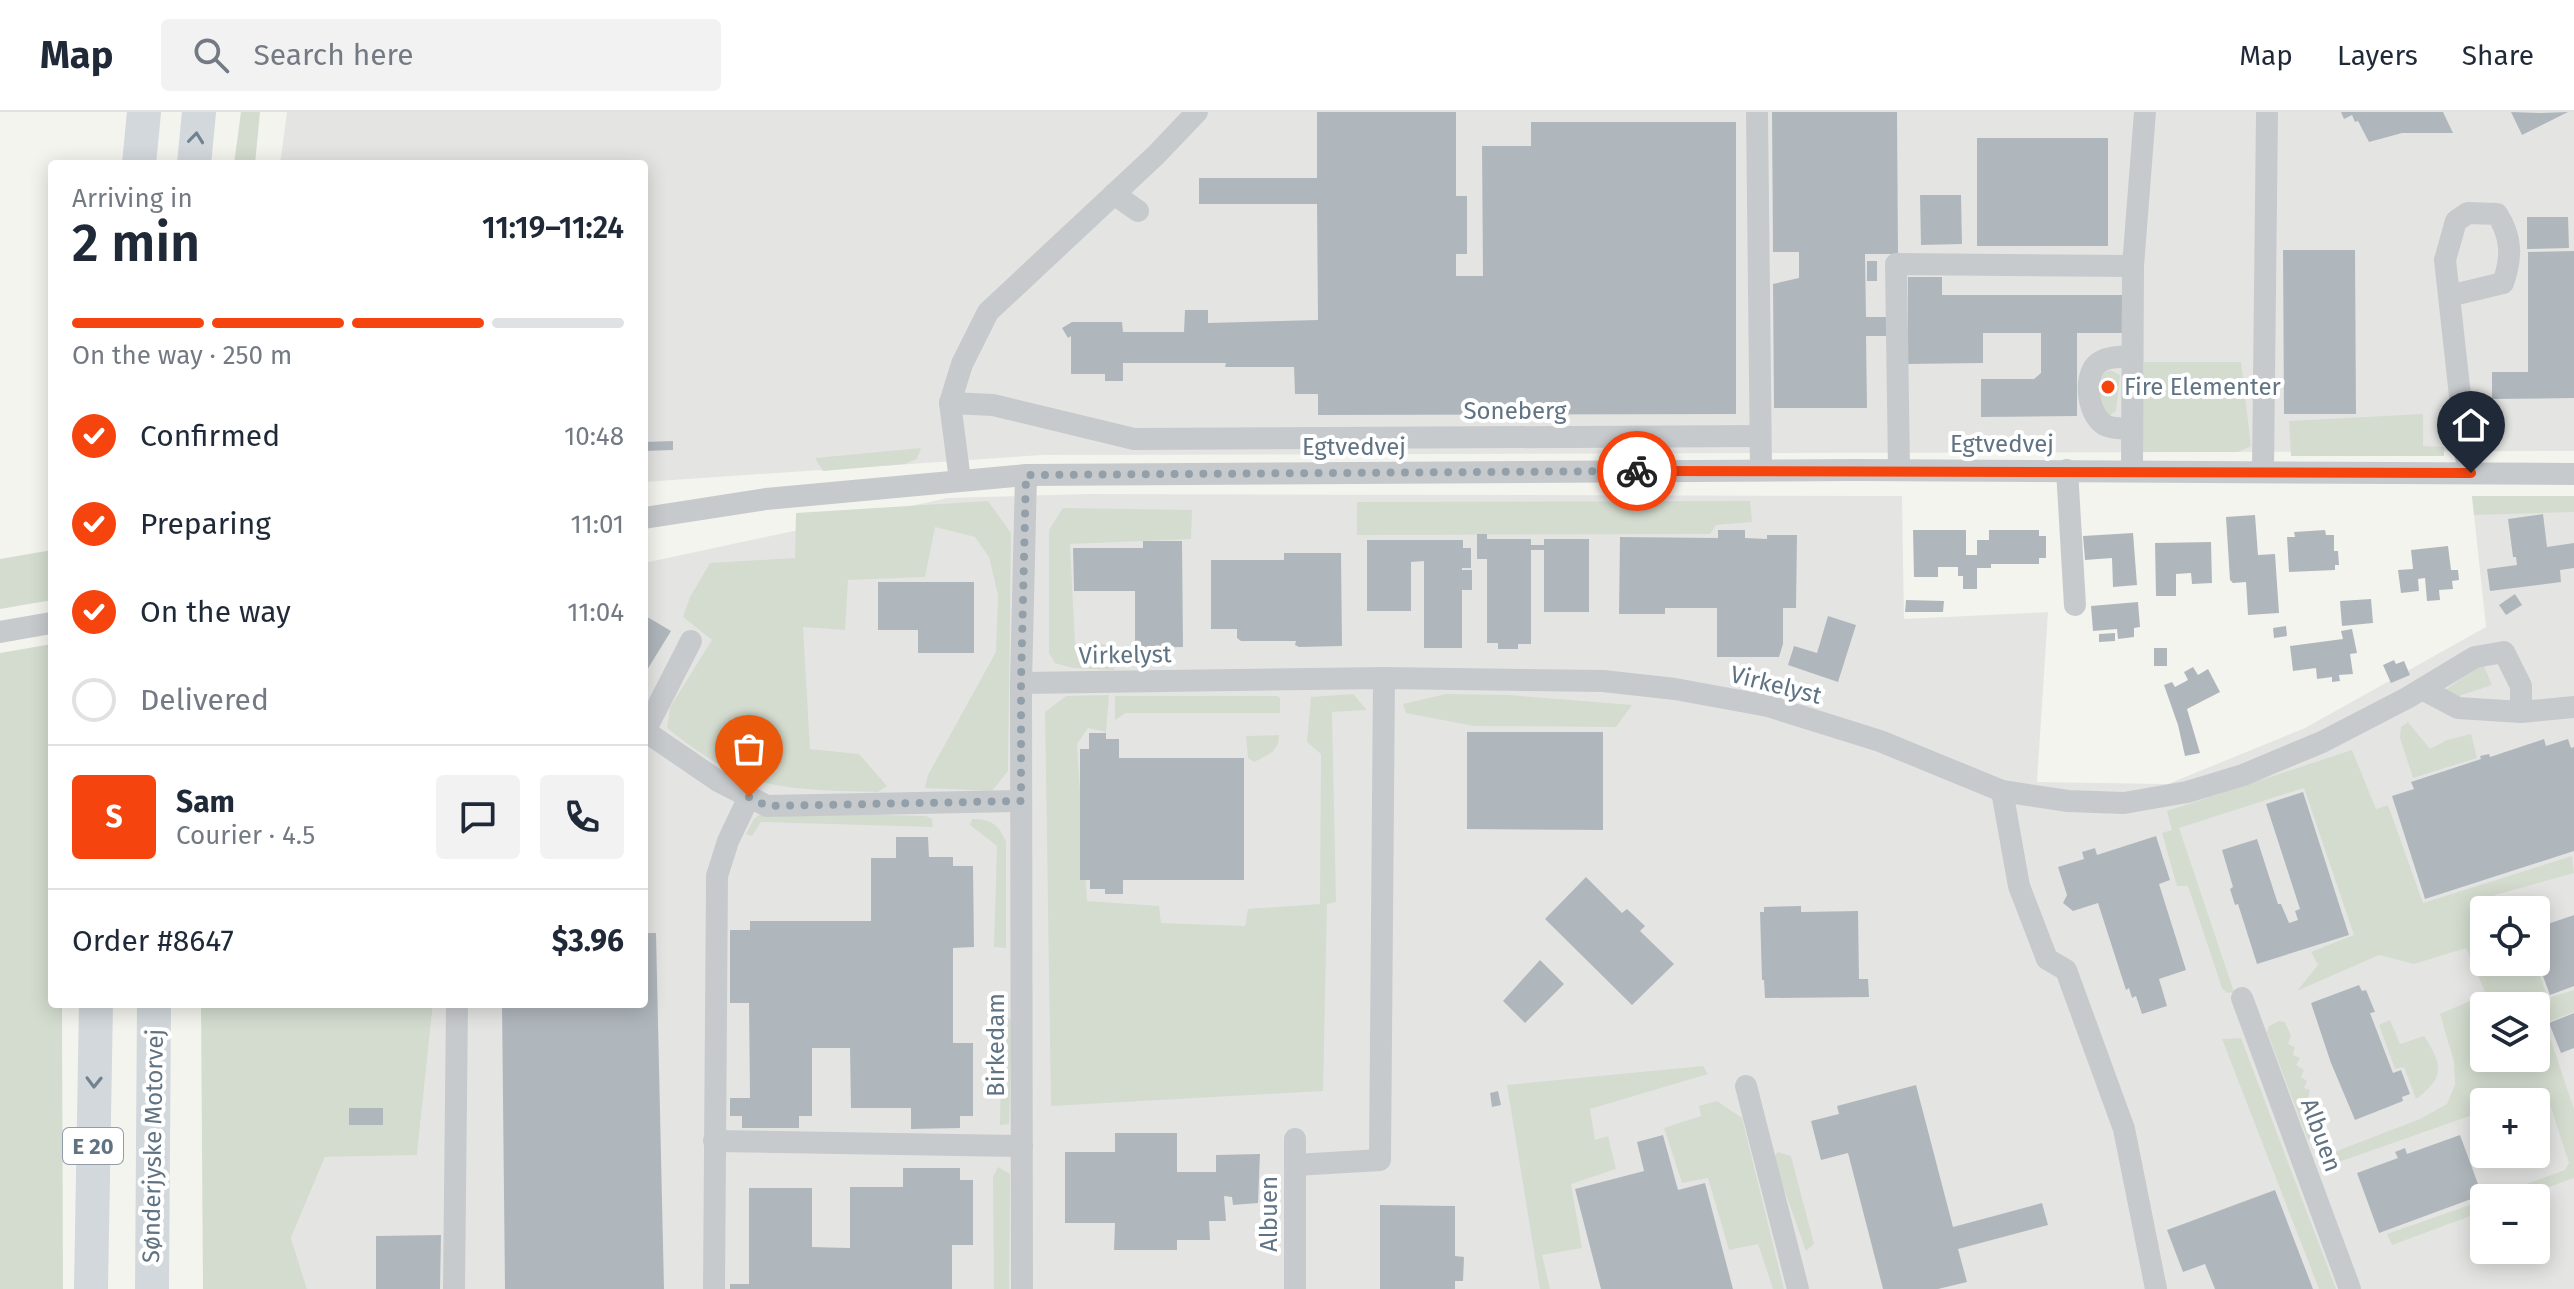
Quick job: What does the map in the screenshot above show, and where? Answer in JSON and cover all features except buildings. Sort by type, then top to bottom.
[{"type":"highway","points":[[139,160],[144,112]]},
{"type":"highway","points":[[194,160],[199,112]]},
{"type":"highway","name":"E 20","points":[[91,1289],[96,1008]]},
{"type":"highway","name":"Sønderjyske Motorvej","points":[[152,1289],[154,1008]]},
{"type":"street","points":[[960,480],[950,403],[962,364],[988,312],[1197,112]]},
{"type":"street","points":[[1757,112],[1761,470]]},
{"type":"street","points":[[2132,470],[2133,266],[2145,112]]},
{"type":"street","points":[[2263,470],[2267,112]]},
{"type":"street","points":[[1114,194],[1138,211]]},
{"type":"street","points":[[1899,470],[1896,264],[2133,266]]},
{"type":"street","points":[[2449,296],[2462,414],[2461,441],[2471,473]]},
{"type":"street","points":[[2132,356],[2109,358],[2095,365],[2089,400],[2095,416],[2105,426],[2132,429]]},
{"type":"street","name":"Soneberg","points":[[950,403],[993,405],[1134,439],[1760,436]]},
{"type":"street","points":[[1401,438],[1402,473]]},
{"type":"street","name":"Egtvedvej","points":[[648,517],[766,499],[1026,475],[1761,470],[2263,470],[2574,474]]},
{"type":"street","name":"Egtvedvej","points":[[2067,470],[2075,605]]},
{"type":"street","name":"Birkedam","points":[[1022,1289],[1021,683],[1026,475]]},
{"type":"street","points":[[0,632],[48,624]]},
{"type":"street","points":[[648,726],[691,641]]},
{"type":"street","name":"Virkelyst","points":[[1021,683],[1384,678],[1603,681],[1675,689],[1768,706],[1880,741],[2002,791],[2068,801],[2124,803],[2187,792],[2243,775],[2322,742],[2475,657],[2504,652],[2521,686],[2521,712]]},
{"type":"street","points":[[1296,1165],[1380,1160],[1384,678]]},
{"type":"street","points":[[2422,689],[2458,708],[2521,712],[2574,707]]},
{"type":"street","points":[[648,734],[718,781],[767,806],[1021,801]]},
{"type":"street","points":[[2002,791],[2019,886],[2047,959],[2066,970],[2124,1129],[2156,1289]]},
{"type":"street","points":[[714,1289],[717,876],[728,841],[749,797]]},
{"type":"street","name":"Albuen","points":[[2242,998],[2350,1289]]},
{"type":"street","points":[[454,1289],[457,1008]]},
{"type":"street","points":[[1746,1086],[1798,1289]]},
{"type":"street","name":"Albuen","points":[[1295,1139],[1295,1289]]},
{"type":"street","points":[[714,1141],[1022,1146]]},
{"type":"shaded area","points":[[241,112],[260,112],[255,160],[235,160]]},
{"type":"shaded area","points":[[287,112],[2574,112],[2574,451],[1042,455],[648,482],[648,160],[281,160]]},
{"type":"shaded area","points":[[2144,362],[2241,362],[2251,446],[2238,452],[2141,452]]},
{"type":"shaded area","points":[[2110,370],[2120,375],[2116,411],[2109,416],[2096,406],[2097,376]]},
{"type":"shaded area","points":[[2423,414],[2423,446],[2444,447],[2444,456],[2291,456],[2289,421]]},
{"type":"shaded area","points":[[921,448],[917,459],[905,464],[823,471],[815,458]]},
{"type":"shaded area","points":[[1085,494],[1902,496],[1904,619],[2048,612],[2037,782],[2168,784],[2305,728],[2486,627],[2472,496],[2574,496],[2574,1289],[307,1289],[291,1238],[325,1157],[417,1154],[433,1008],[648,1008],[648,562],[948,498]]},
{"type":"shaded area","points":[[2472,496],[2574,496],[2574,512],[2474,515]]},
{"type":"shaded area","points":[[988,501],[1011,533],[1008,771],[992,791],[925,788],[928,775],[996,652],[998,595],[989,557],[975,537],[935,527],[925,577],[848,580],[845,630],[803,627],[810,749],[859,754],[887,786],[878,792],[816,790],[766,783],[720,765],[667,728],[670,707],[712,640],[683,617],[690,597],[710,563],[795,558],[796,513]]},
{"type":"shaded area","points":[[1750,501],[1752,522],[1716,525],[1710,534],[1357,535],[1357,502]]},
{"type":"shaded area","points":[[1063,508],[1192,510],[1191,539],[1070,544],[1075,643],[1114,645],[1114,670],[1072,668],[1055,663],[1049,653],[1049,530]]},
{"type":"shaded area","points":[[48,551],[48,601],[0,609],[0,559]]},
{"type":"shaded area","points":[[48,645],[48,1008],[62,1008],[63,1289],[0,1289],[0,653]]},
{"type":"shaded area","points":[[2483,664],[2492,685],[2459,696],[2445,690]]},
{"type":"shaded area","points":[[1353,694],[1367,710],[1332,712],[1336,902],[1327,904],[1323,1091],[1051,1106],[1045,712],[1066,696],[1109,695],[1106,732],[1088,728],[1077,744],[1087,901],[1159,906],[1161,923],[1245,926],[1248,909],[1320,904],[1321,754],[1307,742],[1311,697]]},
{"type":"shaded area","points":[[1446,694],[1509,695],[1632,705],[1616,727],[1474,726],[1406,713],[1403,704]]},
{"type":"shaded area","points":[[1115,696],[1277,696],[1280,698],[1280,713],[1126,713],[1115,720]]},
{"type":"shaded area","points":[[2408,722],[2430,749],[2447,740],[2471,734],[2477,758],[2413,778],[2400,738],[2401,727]]},
{"type":"shaded area","points":[[1279,735],[1272,752],[1254,762],[1248,758],[1246,736]]},
{"type":"shaded area","points":[[2352,750],[2376,809],[2388,805],[2423,903],[2572,856],[2574,873],[2495,896],[2470,896],[2470,957],[2466,948],[2414,964],[2379,955],[2297,991],[2318,965],[2311,952],[2354,935],[2304,788],[2179,828],[2234,992],[2227,993],[2222,988],[2188,886],[2177,886],[2162,833],[2172,830],[2167,811]]},
{"type":"shaded area","points":[[763,812],[926,816],[932,819],[933,827],[761,822],[752,836],[746,834],[754,819]]},
{"type":"shaded area","points":[[972,819],[994,824],[1006,842],[1006,948],[994,947],[997,846],[970,825]]},
{"type":"shaded area","points":[[2478,976],[2540,976],[2546,992],[2485,992]]},
{"type":"shaded area","points":[[2574,990],[2574,1012],[2550,1021],[2550,997]]},
{"type":"shaded area","points":[[2470,1001],[2470,1072],[2550,1072],[2550,1038],[2574,1109],[2574,1178],[2550,1187],[2550,1184],[2526,1184],[2565,1170],[2569,1163],[2550,1104],[2550,1088],[2470,1088],[2470,1116],[2330,1165],[2324,1156],[2420,1119],[2447,1104],[2455,1084],[2454,1062],[2440,1014]]},
{"type":"shaded area","points":[[201,1008],[433,1008],[417,1155],[325,1157],[291,1238],[307,1289],[203,1289]]},
{"type":"shaded area","points":[[1002,1018],[1012,1019],[1009,1124],[1000,1125]]},
{"type":"shaded area","points":[[2390,1020],[2400,1044],[2424,1036],[2435,1055],[2436,1077],[2416,1099],[2404,1067],[2395,1069],[2379,1025]]},
{"type":"shaded area","points":[[2279,1021],[2285,1022],[2291,1036],[2288,1044],[2295,1047],[2293,1055],[2300,1058],[2296,1065],[2304,1070],[2301,1077],[2307,1081],[2304,1088],[2310,1090],[2308,1098],[2315,1101],[2312,1110],[2319,1112],[2315,1120],[2323,1123],[2328,1134],[2308,1140],[2267,1032],[2269,1026]]},
{"type":"shaded area","points":[[2241,1038],[2336,1289],[2319,1289],[2222,1039]]},
{"type":"shaded area","points":[[1703,1066],[1708,1074],[1590,1109],[1595,1140],[1608,1136],[1616,1169],[1571,1184],[1582,1248],[1542,1255],[1550,1289],[1540,1289],[1507,1085]]},
{"type":"shaded area","points":[[1717,1101],[1742,1118],[1784,1289],[1773,1289],[1758,1244],[1729,1250],[1708,1178],[1682,1183],[1664,1128],[1701,1116],[1699,1106]]},
{"type":"shaded area","points":[[1778,1152],[1791,1156],[1814,1244],[1806,1251],[1773,1158]]},
{"type":"shaded area","points":[[998,1167],[1010,1174],[1009,1289],[994,1289],[993,1177]]},
{"type":"shaded area","points":[[2470,1205],[2470,1216],[2392,1245],[2387,1234]]},
{"type":"way so far","points":[[749,797],[767,806],[1021,801],[1026,475],[1637,471]]},
{"type":"place","name":"Fire Elementer","points":[[2108,387]]},
{"type":"route","points":[[1637,471],[2471,473]]}]
